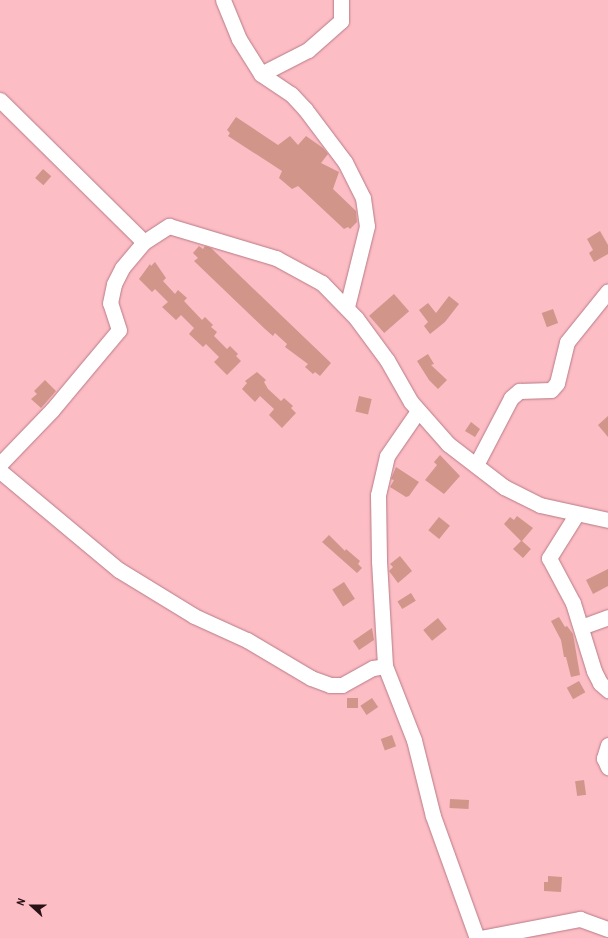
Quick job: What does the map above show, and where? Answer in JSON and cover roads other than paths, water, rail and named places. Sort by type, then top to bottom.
[{"type":"street","points":[[223,0],[239,39],[261,74],[291,94],[305,109],[345,162],[363,198],[367,226],[346,307]]},
{"type":"street","points":[[261,74],[308,50],[341,21],[341,0]]},
{"type":"street","points":[[0,100],[144,242]]},
{"type":"street","points":[[0,464],[52,410],[119,330],[110,303],[114,284],[122,268],[144,242],[169,226],[276,258],[322,283],[346,307],[387,360],[418,410],[448,444],[504,487],[540,505],[576,515],[608,520]]},
{"type":"street","points":[[476,465],[511,398],[520,392],[551,390],[557,383],[567,342],[608,291]]},
{"type":"street","points":[[418,410],[387,456],[378,494],[379,561],[386,666],[414,740],[433,816],[477,938]]},
{"type":"street","points":[[0,471],[119,570],[194,616],[247,640],[311,678],[330,685],[342,685],[373,668],[386,666]]},
{"type":"street","points":[[576,515],[549,558],[573,602],[594,671],[600,683],[608,690]]},
{"type":"street","points":[[581,627],[608,617]]},
{"type":"street","points":[[608,745],[604,758],[608,767]]},
{"type":"street","points":[[480,938],[580,919],[608,929]]}]
